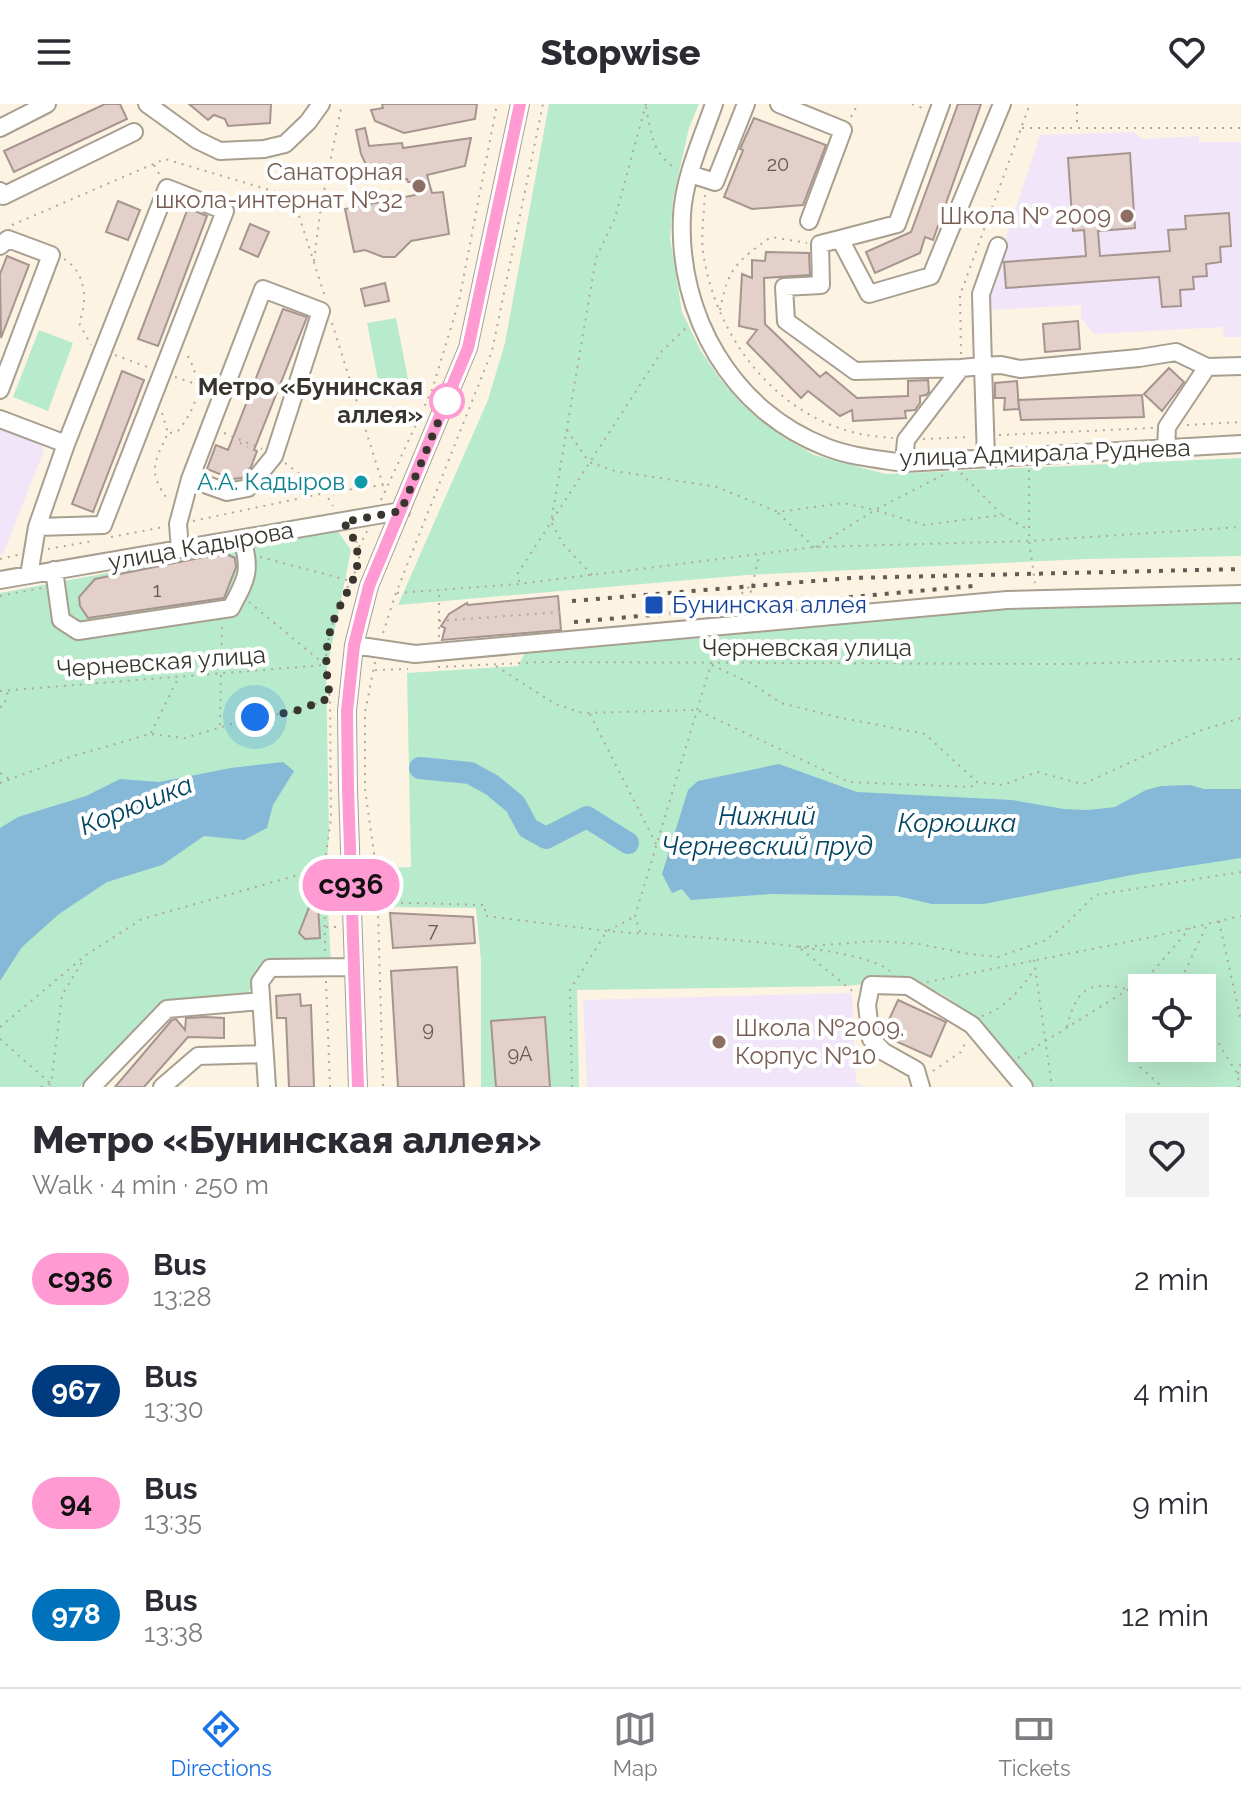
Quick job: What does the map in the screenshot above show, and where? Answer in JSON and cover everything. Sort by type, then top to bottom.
[{"type":"street","points":[[0,128],[47,104]]},
{"type":"street","points":[[147,104],[197,140],[220,151],[264,149],[285,144],[321,104]]},
{"type":"street","points":[[358,1087],[347,711],[354,645],[369,586],[468,348],[520,104]]},
{"type":"street","name":"улица Адмирала Руднева","points":[[714,104],[690,174],[682,212],[682,246],[688,285],[699,323],[718,359],[741,389],[770,416],[827,448],[904,463],[1241,444]]},
{"type":"street","points":[[690,174],[715,182],[746,104]]},
{"type":"street","points":[[779,104],[843,130],[809,221]]},
{"type":"street","points":[[941,104],[897,224],[820,244],[821,285],[784,287],[786,321],[855,371],[1001,365],[1020,369],[1176,352],[1207,367],[1241,366]]},
{"type":"street","points":[[840,239],[869,294],[931,276],[1002,104]]},
{"type":"street","points":[[0,191],[3,196],[134,132]]},
{"type":"street","points":[[29,575],[37,527],[66,444],[167,188],[225,211],[103,525],[37,527]]},
{"type":"street","points":[[0,246],[8,239],[51,255],[0,390]]},
{"type":"street","points":[[980,459],[983,366],[981,294],[998,246]]},
{"type":"street","points":[[180,549],[178,524],[190,479],[263,289],[321,311],[274,456],[248,488],[227,492],[190,479]]},
{"type":"street","points":[[1166,449],[1167,427],[1207,367]]},
{"type":"street","points":[[904,463],[906,440],[961,368]]},
{"type":"street","points":[[0,419],[66,444]]},
{"type":"street","name":"улица Кадырова","points":[[0,580],[29,575],[55,578],[180,549],[244,546],[401,511]]},
{"type":"street","points":[[55,578],[61,620],[78,631],[231,608],[248,575],[244,546]]},
{"type":"street","points":[[354,645],[436,660],[467,649],[1037,599],[1241,594]]},
{"type":"street","points":[[267,1087],[260,982],[270,968],[353,967]]},
{"type":"street","points":[[920,1084],[916,1070],[884,1052],[871,1039],[867,1005],[871,985],[908,986],[972,1025],[1024,1087]]},
{"type":"street","points":[[92,1087],[167,1009],[261,1001]]},
{"type":"street","points":[[162,1087],[198,1056],[265,1054]]},
{"type":"path","points":[[314,262],[321,206],[342,104]]},
{"type":"path","points":[[330,314],[385,486],[432,390],[459,301],[497,104]]},
{"type":"path","points":[[645,104],[652,142],[659,156],[673,168],[690,174]]},
{"type":"path","points":[[592,575],[563,544],[551,522],[596,258],[615,218],[645,104]]},
{"type":"path","points":[[843,130],[858,104]]},
{"type":"path","points":[[961,368],[960,295],[1030,104]]},
{"type":"path","points":[[1077,104],[1077,129]]},
{"type":"path","points":[[1021,128],[1241,128]]},
{"type":"path","points":[[0,230],[165,159],[321,206]]},
{"type":"path","points":[[293,197],[326,301]]},
{"type":"path","points":[[519,584],[518,573],[662,351],[684,327],[720,314],[725,285],[739,260],[771,237],[820,244]]},
{"type":"path","points":[[51,255],[68,260],[79,275],[86,298],[79,323],[91,345],[223,394]]},
{"type":"path","points":[[168,433],[178,431],[193,412],[197,383],[197,372],[176,337]]},
{"type":"path","points":[[151,402],[164,414],[168,433],[154,464],[155,481],[176,509],[178,524]]},
{"type":"path","points":[[215,414],[226,435],[274,456],[325,493],[356,538],[359,548],[359,564],[333,622],[325,665],[330,698],[347,711],[365,789],[377,875],[383,1087]]},
{"type":"path","points":[[567,429],[589,462],[615,471],[717,487],[778,512],[815,547]]},
{"type":"path","points":[[240,440],[239,443],[248,447]]},
{"type":"path","points":[[1029,457],[1029,541],[1037,599]]},
{"type":"path","points":[[980,459],[956,468],[1002,515],[1029,530]]},
{"type":"path","points":[[815,547],[875,510],[943,475]]},
{"type":"path","points":[[778,512],[843,503],[924,525],[1002,515]]},
{"type":"path","points":[[396,593],[519,584],[815,547],[1029,541],[1241,527]]},
{"type":"path","points":[[244,546],[352,581]]},
{"type":"path","points":[[0,596],[55,578]]},
{"type":"path","points":[[706,627],[753,583]]},
{"type":"path","points":[[436,660],[439,590]]},
{"type":"path","points":[[239,593],[325,665]]},
{"type":"path","points":[[220,726],[222,609]]},
{"type":"path","points":[[439,621],[560,612]]},
{"type":"path","points":[[467,649],[555,704],[590,713],[697,710],[849,782],[971,787],[977,782]]},
{"type":"path","name":"Черневская улица","points":[[436,660],[493,664],[1065,664],[1241,659]]},
{"type":"path","points":[[640,933],[635,916],[711,664],[754,685],[781,703],[925,734],[977,782],[1003,785],[1037,772],[1083,784],[1199,731],[1241,718]]},
{"type":"path","name":"Черневская улица","points":[[0,691],[325,665]]},
{"type":"path","points":[[373,670],[418,668]]},
{"type":"path","points":[[150,734],[178,678]]},
{"type":"path","points":[[0,707],[4,706],[9,689]]},
{"type":"path","points":[[0,783],[70,757],[150,734],[185,738],[255,717],[293,712],[330,698]]},
{"type":"path","points":[[330,1087],[324,867],[331,819],[329,789],[347,711]]},
{"type":"path","points":[[590,713],[656,845]]},
{"type":"path","points":[[0,773],[10,779]]},
{"type":"path","points":[[0,1027],[86,955],[142,919],[324,867]]},
{"type":"path","points":[[793,947],[875,941],[919,944],[998,957],[1044,941],[1095,895],[1241,872]]},
{"type":"path","points":[[376,901],[485,905],[485,916],[840,954],[884,966],[908,986],[1241,916]]},
{"type":"path","points":[[572,1087],[570,990],[607,931],[635,916]]},
{"type":"path","points":[[1219,921],[1241,1021]]},
{"type":"path","points":[[1185,974],[1207,924]]},
{"type":"path","points":[[1150,974],[1191,928]]},
{"type":"path","points":[[800,948],[867,1005]]},
{"type":"path","points":[[52,1086],[62,995],[86,955]]},
{"type":"path","points":[[1034,959],[1052,1087]]},
{"type":"path","points":[[920,1084],[961,1052],[972,1025],[996,1012],[1011,999],[1035,968]]},
{"type":"path","points":[[1067,1028],[1080,993],[1093,986],[1110,985],[1128,989]]},
{"type":"path","points":[[1008,1066],[1128,989]]},
{"type":"path","points":[[0,1039],[52,1086]]},
{"type":"path","points":[[1216,1039],[1238,1075]]},
{"type":"path","points":[[1140,1062],[1140,1067],[1162,1087]]},
{"type":"path","points":[[1239,1087],[1241,1062]]},
{"type":"path","points":[[41,1087],[52,1086]]},
{"type":"shaded area","name":"Школа № 2009","points":[[1134,132],[1142,139],[1199,136],[1199,142],[1241,142],[1241,337],[1224,337],[1223,327],[1094,334],[1081,318],[1081,305],[990,310],[989,289],[1040,135]]},
{"type":"shaded area","points":[[0,429],[40,445],[44,450],[3,554],[0,554]]},
{"type":"shaded area","name":"Школа №2009. Корпус №10","points":[[852,993],[856,1083],[866,1087],[587,1087],[583,1000]]},
{"type":"green space","points":[[549,104],[699,104],[689,128],[673,198],[670,238],[682,312],[701,351],[720,379],[744,406],[780,435],[814,455],[886,474],[1241,458],[1241,556],[1086,559],[747,575],[398,605],[488,400],[505,343]]},
{"type":"green space","points":[[396,318],[409,384],[380,390],[367,323]]},
{"type":"green space","points":[[39,330],[73,343],[48,411],[13,397]]},
{"type":"green space","points":[[337,530],[351,550],[326,673],[329,833],[326,874],[331,964],[263,965],[248,993],[158,1004],[80,1087],[0,1087],[0,593]]},
{"type":"green space","points":[[1241,603],[1241,1087],[1034,1087],[976,1018],[942,994],[910,980],[844,986],[577,990],[579,1087],[481,1087],[481,960],[476,908],[385,907],[384,868],[411,867],[407,673],[518,666],[527,649],[712,636],[991,609]]},
{"type":"water","points":[[283,762],[294,771],[273,805],[267,828],[244,840],[204,836],[162,865],[107,882],[59,914],[22,947],[0,981],[0,828],[18,817],[86,796],[120,779],[159,782]]},
{"type":"water","name":"Нижний Черневский пруд","points":[[779,764],[857,792],[1012,800],[1064,809],[1115,807],[1146,790],[1161,786],[1241,789],[1241,858],[1137,874],[984,904],[932,904],[897,896],[772,894],[691,900],[682,889],[672,893],[662,874],[688,790],[698,781]]},
{"type":"building","points":[[105,104],[120,104],[127,119],[14,172],[4,151]]},
{"type":"building","points":[[189,104],[271,104],[270,123],[228,126],[225,119],[214,115],[208,120]]},
{"type":"building","points":[[382,104],[477,104],[475,119],[404,133],[375,121],[371,110],[383,108]]},
{"type":"building","points":[[958,104],[981,104],[933,240],[925,237],[920,253],[875,273],[866,252],[911,232]]},
{"type":"building","points":[[754,118],[826,145],[803,205],[752,209],[724,197]]},
{"type":"building","name":"Санаторная школа-интернат №32","points":[[365,128],[369,146],[402,143],[403,148],[471,138],[465,166],[427,175],[432,193],[443,192],[449,234],[411,241],[395,257],[383,257],[365,250],[354,252],[345,209],[415,195],[413,182],[407,179],[390,180],[368,169],[356,130]]},
{"type":"building","points":[[1130,153],[1135,228],[1098,231],[1100,256],[1170,251],[1168,230],[1186,229],[1185,216],[1229,213],[1231,246],[1220,247],[1221,262],[1206,264],[1207,276],[1193,277],[1194,289],[1180,290],[1181,306],[1162,307],[1159,277],[1006,288],[1004,262],[1086,256],[1084,230],[1073,231],[1068,158]]},
{"type":"building","points":[[118,201],[140,210],[128,240],[106,232]]},
{"type":"building","points":[[188,208],[207,216],[158,346],[138,339]]},
{"type":"building","points":[[250,224],[269,232],[258,257],[240,249]]},
{"type":"building","points":[[766,252],[809,253],[810,275],[764,278],[765,324],[820,377],[826,372],[857,398],[908,396],[908,381],[928,380],[929,392],[920,396],[915,410],[905,411],[906,418],[853,421],[852,410],[840,416],[808,391],[801,398],[747,343],[757,330],[739,326],[742,274],[752,278],[752,260],[765,261]]},
{"type":"building","points":[[7,256],[29,265],[1,338],[0,274]]},
{"type":"building","points":[[385,283],[389,301],[365,306],[361,289]]},
{"type":"building","points":[[283,309],[307,317],[254,450],[257,451],[251,467],[242,478],[232,479],[207,469],[216,445],[228,450]]},
{"type":"building","points":[[1078,321],[1080,349],[1045,352],[1043,324]]},
{"type":"building","points":[[1169,368],[1184,382],[1162,411],[1144,394]]},
{"type":"building","points":[[122,371],[144,380],[93,512],[72,504]]},
{"type":"building","points":[[1017,381],[1019,409],[1004,410],[1005,398],[995,398],[995,383]]},
{"type":"building","points":[[1142,395],[1144,417],[1021,420],[1018,400]]},
{"type":"building","points":[[224,553],[235,558],[236,567],[224,598],[88,618],[80,606],[79,597],[95,579]]},
{"type":"building","points":[[558,596],[561,630],[442,640],[445,628],[441,626],[449,614],[467,603]]},
{"type":"building","points":[[310,905],[318,905],[320,938],[305,939],[299,933]]},
{"type":"building","points":[[390,913],[473,917],[475,943],[393,948]]},
{"type":"building","points":[[457,967],[464,1087],[398,1087],[391,971]]},
{"type":"building","points":[[300,994],[301,1006],[311,1005],[314,1087],[289,1087],[286,1018],[277,1018],[276,996]]},
{"type":"building","points":[[898,1000],[946,1022],[931,1057],[882,1035]]},
{"type":"building","points":[[545,1017],[550,1087],[496,1087],[491,1021]]},
{"type":"building","points":[[186,1018],[224,1018],[224,1038],[188,1037],[144,1087],[115,1087],[172,1020],[176,1019],[185,1030]]},
{"type":"waterway","name":"Корюшка","points":[[420,768],[470,773],[492,785],[515,804],[528,828],[546,838],[587,817],[628,843]]},
{"type":"railway","points":[[572,601],[850,578],[1241,569]]},
{"type":"railway","points":[[574,622],[973,586]]},
{"type":"bus line","name":"с936","points":[[358,1087],[347,711],[354,645],[369,586],[468,348],[520,104]]},
{"type":"place","name":"Санаторная школа-интернат №32","points":[[419,186]]},
{"type":"place","name":"Школа № 2009","points":[[1127,216]]},
{"type":"place","name":"Метро «Бунинская аллея»","points":[[447,401]]},
{"type":"place","name":"А.А. Кадыров","points":[[361,482]]},
{"type":"place","name":"Бунинская аллея","points":[[654,605]]},
{"type":"place","name":"Школа №2009. Корпус №10","points":[[719,1042]]},
{"type":"route","points":[[255,717],[293,712],[330,698],[325,665],[329,636],[337,609],[359,564],[356,538],[343,522],[401,511],[447,401]]}]
